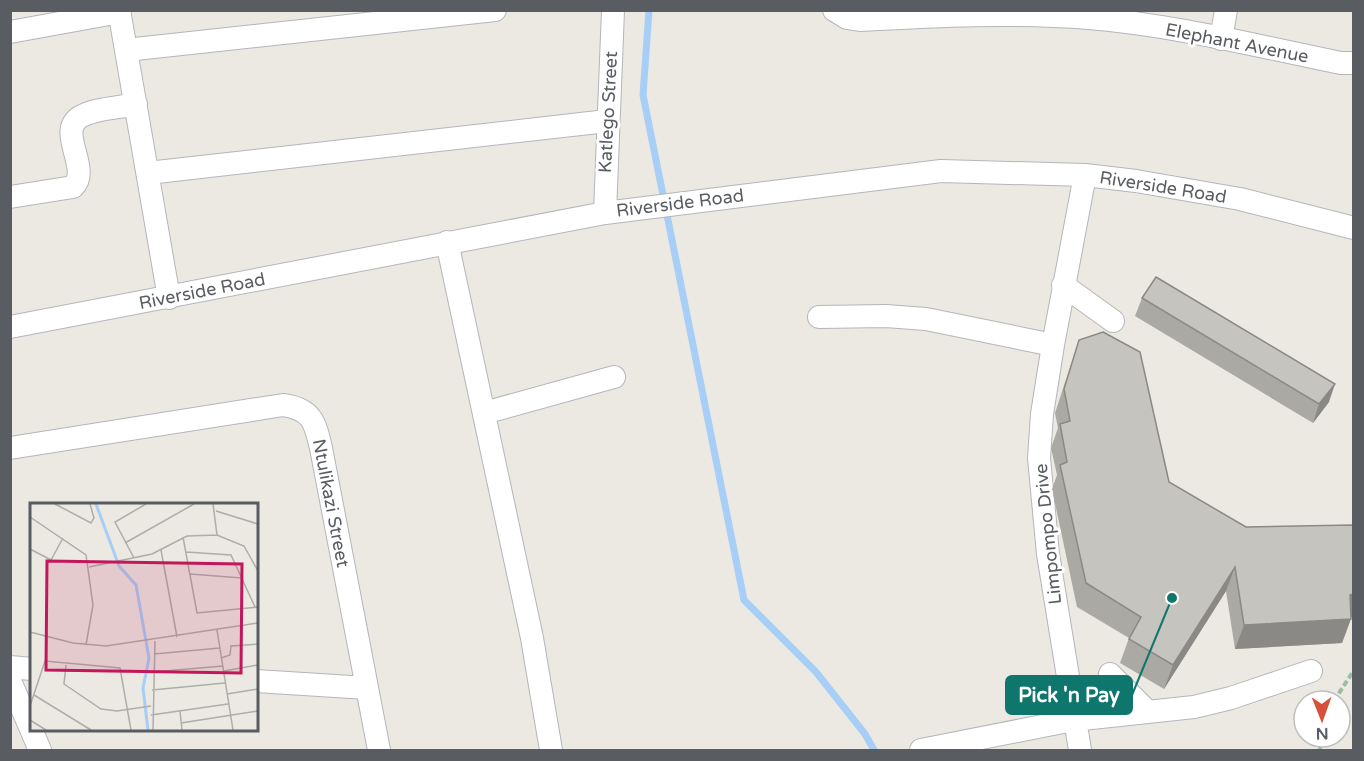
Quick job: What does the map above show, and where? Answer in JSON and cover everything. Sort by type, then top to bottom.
[{"type":"street","points":[[126,50],[495,10]]},
{"type":"street","name":"Katlego Street","points":[[604,213],[613,10]]},
{"type":"street","name":"Elephant Avenue","points":[[834,10],[847,18],[860,20],[983,13],[1089,18],[1221,39],[1341,63],[1353,63]]},
{"type":"street","points":[[1221,39],[1226,10]]},
{"type":"street","points":[[10,32],[120,11],[169,298]]},
{"type":"street","points":[[10,197],[73,187],[79,173],[71,130],[74,122],[84,115],[136,104]]},
{"type":"street","points":[[148,173],[607,122]]},
{"type":"street","name":"Riverside Road","points":[[10,327],[604,213],[941,171],[1085,175],[1240,200],[1353,228]]},
{"type":"street","name":"Limpompo Drive","points":[[1080,750],[1073,720],[1042,507],[1040,458],[1042,414],[1063,285],[1085,175]]},
{"type":"street","points":[[447,242],[532,638],[551,750]]},
{"type":"street","points":[[1063,285],[1113,321]]},
{"type":"street","points":[[819,317],[886,316],[926,319],[1053,345]]},
{"type":"street","points":[[484,413],[614,377]]},
{"type":"street","name":"Ntulikazi Street","points":[[10,448],[283,405],[300,407],[310,416],[317,431],[380,750]]},
{"type":"street","points":[[10,668],[30,669]]},
{"type":"street","points":[[921,750],[1073,720],[1194,707],[1221,701],[1311,671]]},
{"type":"street","points":[[1110,674],[1147,711]]},
{"type":"street","points":[[10,681],[30,727]]},
{"type":"street","points":[[258,681],[367,688]]},
{"type":"street","points":[[32,731],[40,750]]},
{"type":"path","points":[[1341,689],[1353,670]]},
{"type":"building","points":[[1156,277],[1335,384],[1319,404],[1142,298]]},
{"type":"building","points":[[1103,332],[1140,352],[1169,482],[1246,527],[1353,525],[1351,619],[1244,625],[1235,567],[1173,665],[1129,639],[1141,617],[1086,583],[1060,465],[1067,462],[1060,424],[1070,421],[1064,389],[1079,340]]},
{"type":"waterway","points":[[649,10],[643,95],[744,600],[816,672],[865,734],[874,750]]},
{"type":"place","name":"Pick 'n Pay","points":[[1172,598]]}]
